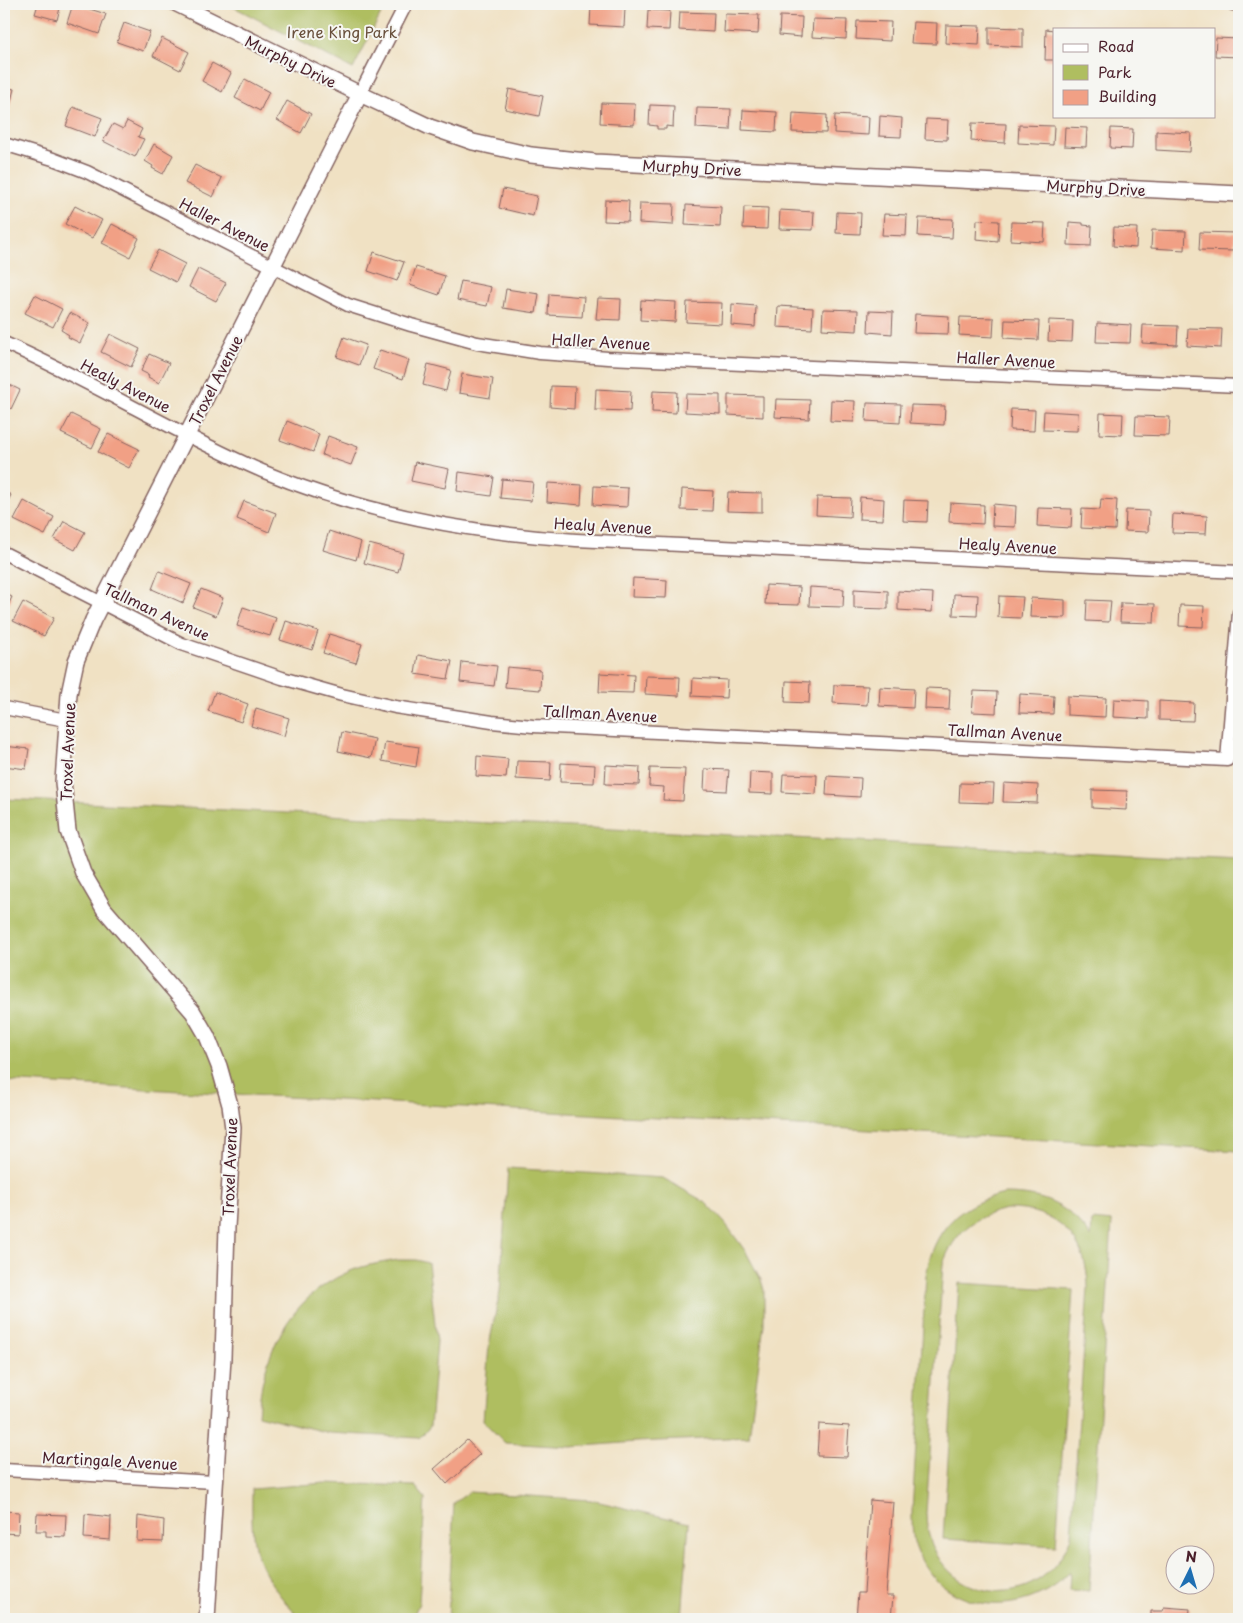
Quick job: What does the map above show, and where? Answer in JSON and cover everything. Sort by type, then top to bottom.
[{"type":"street","name":"Murphy Drive","points":[[176,4],[430,127],[473,142],[531,155],[567,160],[1239,194]]},
{"type":"street","name":"Troxel Avenue","points":[[207,1619],[223,1358],[227,1227],[233,1128],[230,1105],[216,1058],[207,1036],[193,1012],[104,909],[83,874],[68,831],[64,805],[63,782],[69,694],[76,661],[93,620],[406,4]]},
{"type":"street","points":[[1233,4],[1239,4]]},
{"type":"street","name":"Haller Avenue","points":[[4,144],[54,159],[87,172],[348,305],[410,325],[476,343],[540,353],[618,358],[1239,386]]},
{"type":"street","name":"Healy Avenue","points":[[4,343],[56,367],[187,435],[262,470],[338,498],[386,512],[484,531],[576,540],[1239,572]]},
{"type":"street","name":"Tallman Avenue","points":[[4,553],[182,644],[282,678],[395,708],[532,726],[1227,760],[1239,613]]},
{"type":"street","points":[[4,708],[66,720]]},
{"type":"street","name":"Martingale Avenue","points":[[4,1470],[214,1482]]},
{"type":"green space","name":"Irene King Park","points":[[228,4],[386,4],[353,69]]},
{"type":"green space","points":[[4,799],[1239,860],[1239,1151],[4,1081]]},
{"type":"green space","points":[[508,1168],[663,1178],[705,1202],[725,1223],[746,1252],[761,1280],[764,1290],[764,1324],[749,1437],[571,1447],[505,1443],[483,1421],[489,1345],[500,1291]]},
{"type":"green space","points":[[1005,1194],[1043,1199],[1064,1209],[1083,1226],[1091,1237],[1092,1220],[1112,1222],[1089,1591],[1069,1590],[1070,1572],[1051,1588],[1029,1599],[1006,1604],[982,1603],[960,1597],[941,1584],[925,1566],[914,1542],[912,1527],[926,1276],[935,1245],[942,1232],[962,1212],[974,1204]],"holes":[[[1007,1209],[1025,1210],[1040,1214],[1066,1230],[1075,1241],[1087,1270],[1088,1288],[1071,1536],[1057,1563],[1036,1581],[1013,1590],[988,1590],[965,1583],[945,1567],[932,1544],[926,1513],[943,1264],[953,1243],[967,1227],[976,1221]]]},
{"type":"green space","points":[[398,1260],[416,1260],[428,1263],[437,1341],[430,1427],[419,1438],[329,1433],[258,1415],[265,1371],[282,1331],[294,1313],[326,1284],[346,1273],[365,1266]]},
{"type":"green space","points":[[959,1283],[1073,1290],[1056,1546],[943,1539]]},
{"type":"green space","points":[[325,1483],[415,1486],[425,1498],[419,1603],[412,1619],[300,1619],[273,1586],[262,1567],[255,1547],[252,1526],[252,1489]]},
{"type":"green space","points":[[469,1492],[591,1500],[689,1523],[682,1619],[448,1619],[454,1503]]},
{"type":"building","points":[[38,4],[61,4],[57,20],[35,14]]},
{"type":"building","points":[[73,4],[106,14],[99,34],[67,23]]},
{"type":"building","points":[[591,6],[625,8],[624,27],[590,25]]},
{"type":"building","points":[[648,10],[670,11],[669,30],[647,29]]},
{"type":"building","points":[[680,12],[714,13],[713,32],[679,30]]},
{"type":"building","points":[[725,14],[759,15],[758,34],[724,32]]},
{"type":"building","points":[[780,16],[802,17],[801,37],[779,35]]},
{"type":"building","points":[[813,19],[847,20],[846,39],[812,37]]},
{"type":"building","points":[[857,21],[891,22],[890,41],[856,39]]},
{"type":"building","points":[[913,22],[937,23],[936,44],[911,43]]},
{"type":"building","points":[[124,23],[150,32],[143,51],[117,42]]},
{"type":"building","points":[[946,25],[980,26],[979,45],[945,43]]},
{"type":"building","points":[[989,27],[1023,28],[1023,47],[989,45]]},
{"type":"building","points":[[1046,29],[1053,30],[1053,60],[1045,60]]},
{"type":"building","points":[[162,38],[189,52],[180,70],[153,56]]},
{"type":"building","points":[[1216,38],[1239,39],[1239,57],[1216,56]]},
{"type":"building","points":[[212,63],[231,73],[222,92],[202,81]]},
{"type":"building","points":[[245,79],[269,92],[260,111],[235,98]]},
{"type":"building","points":[[4,87],[14,89],[9,109],[4,107]]},
{"type":"building","points":[[509,89],[543,96],[539,116],[505,109]]},
{"type":"building","points":[[287,101],[311,114],[301,133],[277,120]]},
{"type":"building","points":[[601,103],[635,104],[634,125],[600,123]]},
{"type":"building","points":[[650,105],[674,106],[673,127],[666,126],[666,129],[657,129],[657,126],[649,125]]},
{"type":"building","points":[[73,107],[102,118],[95,137],[66,126]]},
{"type":"building","points":[[697,108],[731,109],[730,130],[696,128]]},
{"type":"building","points":[[743,110],[777,112],[776,132],[742,130]]},
{"type":"building","points":[[793,113],[827,115],[826,133],[792,132]]},
{"type":"building","points":[[835,115],[869,117],[868,135],[834,133]]},
{"type":"building","points":[[880,116],[902,118],[901,137],[879,136]]},
{"type":"building","points":[[926,119],[948,120],[947,140],[925,139]]},
{"type":"building","points":[[127,121],[142,129],[138,137],[144,139],[135,157],[103,141],[113,124],[123,129]]},
{"type":"building","points":[[972,123],[1006,124],[1005,143],[971,141]]},
{"type":"building","points":[[1019,125],[1054,126],[1053,145],[1018,143]]},
{"type":"building","points":[[1065,127],[1087,128],[1086,147],[1064,146]]},
{"type":"building","points":[[1111,128],[1133,129],[1132,149],[1110,148]]},
{"type":"building","points":[[1156,131],[1191,133],[1190,152],[1156,150]]},
{"type":"building","points":[[154,144],[173,155],[163,174],[152,168],[153,166],[145,161]]},
{"type":"building","points":[[195,165],[222,178],[213,197],[185,183]]},
{"type":"building","points":[[503,189],[537,196],[533,216],[499,208]]},
{"type":"building","points":[[605,200],[629,201],[628,222],[604,221]]},
{"type":"building","points":[[640,203],[674,204],[673,225],[639,223]]},
{"type":"building","points":[[686,205],[721,207],[720,227],[685,225]]},
{"type":"building","points":[[75,206],[102,220],[92,238],[65,224]]},
{"type":"building","points":[[744,207],[768,208],[767,229],[743,228]]},
{"type":"building","points":[[780,210],[814,212],[813,230],[779,229]]},
{"type":"building","points":[[837,212],[861,213],[860,234],[836,233]]},
{"type":"building","points":[[884,214],[907,215],[906,236],[882,235]]},
{"type":"building","points":[[919,218],[953,219],[952,238],[918,236]]},
{"type":"building","points":[[977,220],[999,221],[998,241],[976,239]]},
{"type":"building","points":[[1011,222],[1045,223],[1044,242],[1010,240]]},
{"type":"building","points":[[1069,222],[1092,226],[1091,246],[1068,245]]},
{"type":"building","points":[[112,224],[139,238],[130,257],[102,243]]},
{"type":"building","points":[[1114,227],[1137,228],[1136,248],[1113,246]]},
{"type":"building","points":[[1152,230],[1186,231],[1185,250],[1151,248]]},
{"type":"building","points":[[1200,232],[1235,233],[1234,251],[1199,250]]},
{"type":"building","points":[[158,250],[185,264],[176,282],[148,268]]},
{"type":"building","points":[[374,252],[404,262],[397,281],[368,271]]},
{"type":"building","points":[[416,267],[445,276],[439,295],[410,285]]},
{"type":"building","points":[[198,269],[226,283],[216,301],[189,287]]},
{"type":"building","points":[[461,281],[491,287],[487,306],[457,300]]},
{"type":"building","points":[[506,289],[539,294],[536,313],[503,308]]},
{"type":"building","points":[[549,294],[584,297],[582,317],[548,315]]},
{"type":"building","points":[[35,295],[62,309],[53,327],[25,313]]},
{"type":"building","points":[[598,298],[621,299],[620,320],[596,319]]},
{"type":"building","points":[[641,300],[676,302],[675,322],[640,320]]},
{"type":"building","points":[[687,302],[722,303],[721,324],[686,322]]},
{"type":"building","points":[[732,304],[756,306],[755,327],[731,325]]},
{"type":"building","points":[[778,306],[813,308],[812,329],[777,327]]},
{"type":"building","points":[[823,309],[858,310],[857,331],[822,329]]},
{"type":"building","points":[[869,311],[893,312],[892,334],[868,332]]},
{"type":"building","points":[[70,313],[90,323],[80,343],[68,337],[69,335],[61,330]]},
{"type":"building","points":[[915,314],[949,316],[948,334],[914,333]]},
{"type":"building","points":[[960,317],[994,318],[993,337],[959,335]]},
{"type":"building","points":[[1005,320],[1039,321],[1038,340],[1004,338]]},
{"type":"building","points":[[1049,320],[1073,321],[1072,342],[1048,341]]},
{"type":"building","points":[[1097,323],[1131,325],[1130,343],[1096,342]]},
{"type":"building","points":[[1143,325],[1178,326],[1177,345],[1142,343]]},
{"type":"building","points":[[1188,328],[1222,329],[1221,348],[1187,346]]},
{"type":"building","points":[[110,334],[140,349],[131,367],[101,352]]},
{"type":"building","points":[[344,337],[366,345],[359,365],[337,357]]},
{"type":"building","points":[[380,350],[409,360],[403,379],[373,369]]},
{"type":"building","points":[[149,354],[169,363],[159,383],[141,371]]},
{"type":"building","points":[[428,364],[451,370],[446,391],[423,385]]},
{"type":"building","points":[[462,374],[493,379],[490,398],[459,393]]},
{"type":"building","points":[[4,382],[20,390],[11,409],[4,405]]},
{"type":"building","points":[[551,386],[575,387],[574,409],[550,407]]},
{"type":"building","points":[[596,389],[631,391],[630,411],[595,410]]},
{"type":"building","points":[[653,391],[677,392],[676,413],[652,412]]},
{"type":"building","points":[[686,394],[720,395],[720,414],[685,412]]},
{"type":"building","points":[[728,395],[763,396],[763,417],[728,415]]},
{"type":"building","points":[[776,399],[810,400],[809,419],[775,417]]},
{"type":"building","points":[[831,400],[855,401],[854,422],[830,421]]},
{"type":"building","points":[[867,403],[901,404],[900,423],[866,421]]},
{"type":"building","points":[[911,405],[945,406],[944,425],[910,423]]},
{"type":"building","points":[[1011,409],[1035,410],[1034,431],[1010,430]]},
{"type":"building","points":[[1044,411],[1078,413],[1077,431],[1043,430]]},
{"type":"building","points":[[1100,413],[1123,414],[1122,435],[1099,434]]},
{"type":"building","points":[[71,414],[101,429],[92,448],[61,433]]},
{"type":"building","points":[[1136,416],[1170,417],[1169,436],[1135,435]]},
{"type":"building","points":[[287,421],[319,434],[313,452],[280,440]]},
{"type":"building","points":[[108,434],[139,449],[129,468],[98,452]]},
{"type":"building","points":[[328,436],[358,447],[351,465],[322,455]]},
{"type":"building","points":[[415,462],[449,469],[445,488],[411,481]]},
{"type":"building","points":[[459,472],[494,477],[491,496],[457,491]]},
{"type":"building","points":[[502,479],[533,482],[531,501],[500,498]]},
{"type":"building","points":[[548,483],[582,485],[581,505],[547,502]]},
{"type":"building","points":[[594,486],[628,488],[627,507],[593,505]]},
{"type":"building","points":[[682,489],[713,491],[712,511],[681,510]]},
{"type":"building","points":[[4,491],[11,495],[4,509]]},
{"type":"building","points":[[728,492],[762,493],[762,512],[727,511]]},
{"type":"building","points":[[817,497],[851,498],[850,517],[816,515]]},
{"type":"building","points":[[860,497],[884,499],[883,520],[859,519]]},
{"type":"building","points":[[1101,499],[1117,500],[1115,530],[1081,528],[1082,509],[1100,510]]},
{"type":"building","points":[[904,500],[928,501],[927,522],[903,521]]},
{"type":"building","points":[[24,501],[54,517],[45,535],[14,520]]},
{"type":"building","points":[[244,501],[276,513],[269,532],[237,519]]},
{"type":"building","points":[[950,503],[984,505],[983,524],[949,522]]},
{"type":"building","points":[[993,504],[1016,506],[1015,527],[992,526]]},
{"type":"building","points":[[1038,508],[1072,509],[1071,528],[1037,526]]},
{"type":"building","points":[[1126,510],[1149,511],[1148,532],[1125,531]]},
{"type":"building","points":[[1173,514],[1207,516],[1206,534],[1172,533]]},
{"type":"building","points":[[64,521],[85,532],[75,550],[54,539]]},
{"type":"building","points":[[329,531],[361,542],[356,560],[323,550]]},
{"type":"building","points":[[369,544],[403,553],[398,572],[364,563]]},
{"type":"building","points":[[159,571],[191,584],[183,603],[152,589]]},
{"type":"building","points":[[633,578],[667,580],[666,598],[632,597]]},
{"type":"building","points":[[766,585],[800,587],[799,605],[765,604]]},
{"type":"building","points":[[810,587],[844,589],[843,607],[809,606]]},
{"type":"building","points":[[201,589],[223,598],[216,616],[193,607]]},
{"type":"building","points":[[854,589],[888,591],[888,609],[854,608]]},
{"type":"building","points":[[898,591],[933,593],[932,612],[898,610]]},
{"type":"building","points":[[4,593],[12,597],[4,614]]},
{"type":"building","points":[[954,594],[978,595],[977,616],[953,615]]},
{"type":"building","points":[[999,596],[1023,597],[1021,618],[998,617]]},
{"type":"building","points":[[1031,598],[1065,600],[1065,618],[1030,617]]},
{"type":"building","points":[[1087,600],[1111,601],[1109,622],[1086,621]]},
{"type":"building","points":[[23,602],[54,618],[44,636],[13,621]]},
{"type":"building","points":[[1121,603],[1155,604],[1154,623],[1120,622]]},
{"type":"building","points":[[1180,605],[1204,606],[1203,627],[1179,626]]},
{"type":"building","points":[[243,607],[276,618],[270,636],[237,626]]},
{"type":"building","points":[[286,621],[318,631],[312,650],[280,640]]},
{"type":"building","points":[[329,634],[362,644],[356,663],[323,653]]},
{"type":"building","points":[[418,655],[452,661],[448,679],[415,674]]},
{"type":"building","points":[[462,662],[497,666],[494,686],[460,682]]},
{"type":"building","points":[[507,667],[541,670],[540,690],[505,687]]},
{"type":"building","points":[[600,673],[634,675],[633,693],[599,692]]},
{"type":"building","points":[[646,676],[680,677],[679,696],[645,694]]},
{"type":"building","points":[[693,678],[727,680],[726,698],[692,696]]},
{"type":"building","points":[[786,681],[810,682],[809,703],[785,702]]},
{"type":"building","points":[[834,685],[868,686],[867,705],[833,703]]},
{"type":"building","points":[[880,687],[914,689],[913,708],[879,706]]},
{"type":"building","points":[[926,688],[950,689],[949,710],[925,709]]},
{"type":"building","points":[[974,691],[997,692],[996,713],[972,712]]},
{"type":"building","points":[[215,692],[248,704],[241,722],[208,711]]},
{"type":"building","points":[[1020,694],[1054,696],[1053,714],[1019,713]]},
{"type":"building","points":[[1067,696],[1106,698],[1105,717],[1067,715]]},
{"type":"building","points":[[1114,699],[1148,701],[1148,719],[1113,717]]},
{"type":"building","points":[[1159,701],[1194,703],[1193,721],[1159,720]]},
{"type":"building","points":[[256,708],[289,718],[284,736],[251,726]]},
{"type":"building","points":[[342,732],[375,739],[371,758],[338,751]]},
{"type":"building","points":[[385,742],[419,747],[416,767],[382,761]]},
{"type":"building","points":[[4,746],[29,749],[26,769],[4,766]]},
{"type":"building","points":[[477,756],[508,759],[506,778],[476,776]]},
{"type":"building","points":[[517,761],[551,762],[550,781],[516,779]]},
{"type":"building","points":[[561,763],[595,765],[594,783],[560,782]]},
{"type":"building","points":[[606,765],[640,767],[639,785],[605,784]]},
{"type":"building","points":[[650,768],[685,769],[683,801],[663,800],[664,787],[649,786]]},
{"type":"building","points":[[705,769],[729,770],[727,791],[704,790]]},
{"type":"building","points":[[750,772],[773,773],[773,794],[749,793]]},
{"type":"building","points":[[783,774],[817,775],[816,794],[782,792]]},
{"type":"building","points":[[827,776],[861,778],[860,797],[826,795]]},
{"type":"building","points":[[960,783],[994,784],[993,803],[959,802]]},
{"type":"building","points":[[1004,783],[1038,785],[1037,803],[1003,802]]},
{"type":"building","points":[[1092,790],[1127,791],[1126,810],[1092,808]]},
{"type":"building","points":[[819,1424],[849,1426],[847,1457],[817,1456]]},
{"type":"building","points":[[467,1440],[480,1454],[447,1484],[434,1469]]},
{"type":"building","points":[[870,1500],[893,1502],[886,1596],[893,1596],[891,1619],[856,1619],[858,1593],[864,1593]]},
{"type":"building","points":[[4,1511],[19,1512],[18,1534],[4,1533]]},
{"type":"building","points":[[37,1514],[66,1515],[65,1537],[46,1536],[46,1531],[36,1531]]},
{"type":"building","points":[[85,1514],[111,1517],[110,1540],[84,1538]]},
{"type":"building","points":[[138,1516],[164,1520],[163,1542],[137,1541]]},
{"type":"building","points":[[1164,1607],[1190,1609],[1189,1619],[1151,1619],[1151,1611],[1163,1611]]}]
